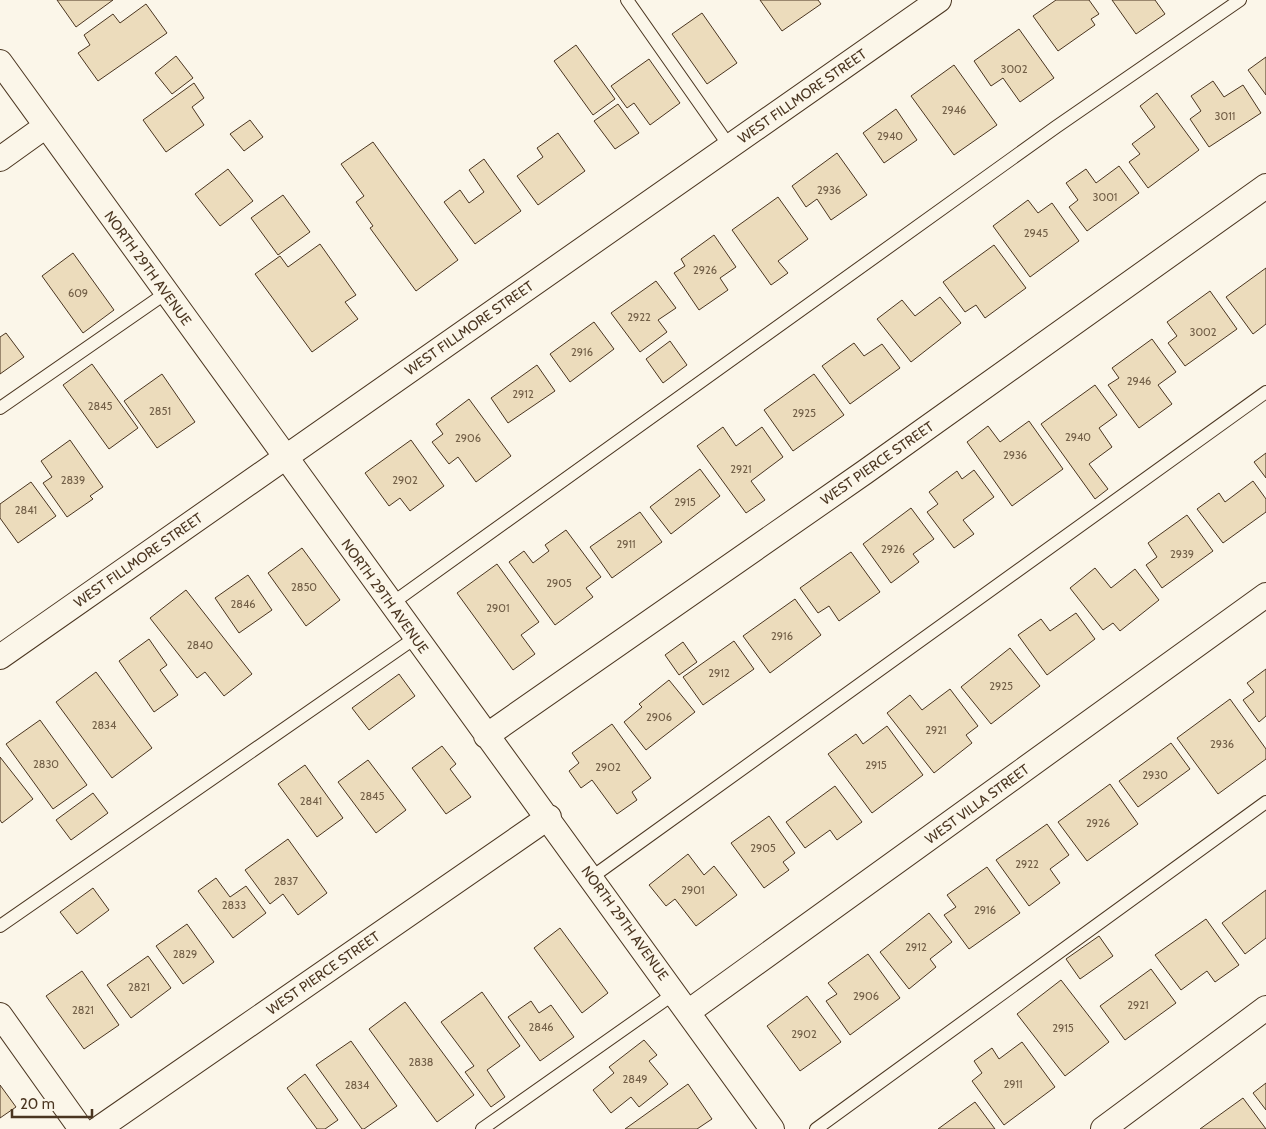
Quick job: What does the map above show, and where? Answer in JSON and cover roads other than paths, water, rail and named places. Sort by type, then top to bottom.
[{"type":"street","name":"WEST FILLMORE STREET","points":[[0,657],[284,456],[939,0]]},
{"type":"street","name":"NORTH 29TH AVENUE","points":[[0,62],[486,736],[592,877],[772,1129]]},
{"type":"street","points":[[0,159],[46,126]]},
{"type":"street","name":"WEST PIERCE STREET","points":[[486,736],[866,472],[1266,186]]},
{"type":"street","name":"WEST VILLA STREET","points":[[688,1012],[1266,595]]},
{"type":"street","name":"WEST PIERCE STREET","points":[[98,1129],[548,818]]},
{"type":"street","points":[[1103,1129],[1266,1008]]},
{"type":"street","points":[[0,1015],[81,1129]]},
{"type":"lane","points":[[627,0],[730,146]]},
{"type":"lane","points":[[391,604],[1031,144],[1240,0]]},
{"type":"lane","points":[[0,408],[166,293]]},
{"type":"lane","points":[[592,877],[1266,392]]},
{"type":"lane","points":[[0,926],[415,638]]},
{"type":"lane","points":[[816,1129],[1266,802]]},
{"type":"lane","points":[[482,1129],[675,993]]}]
